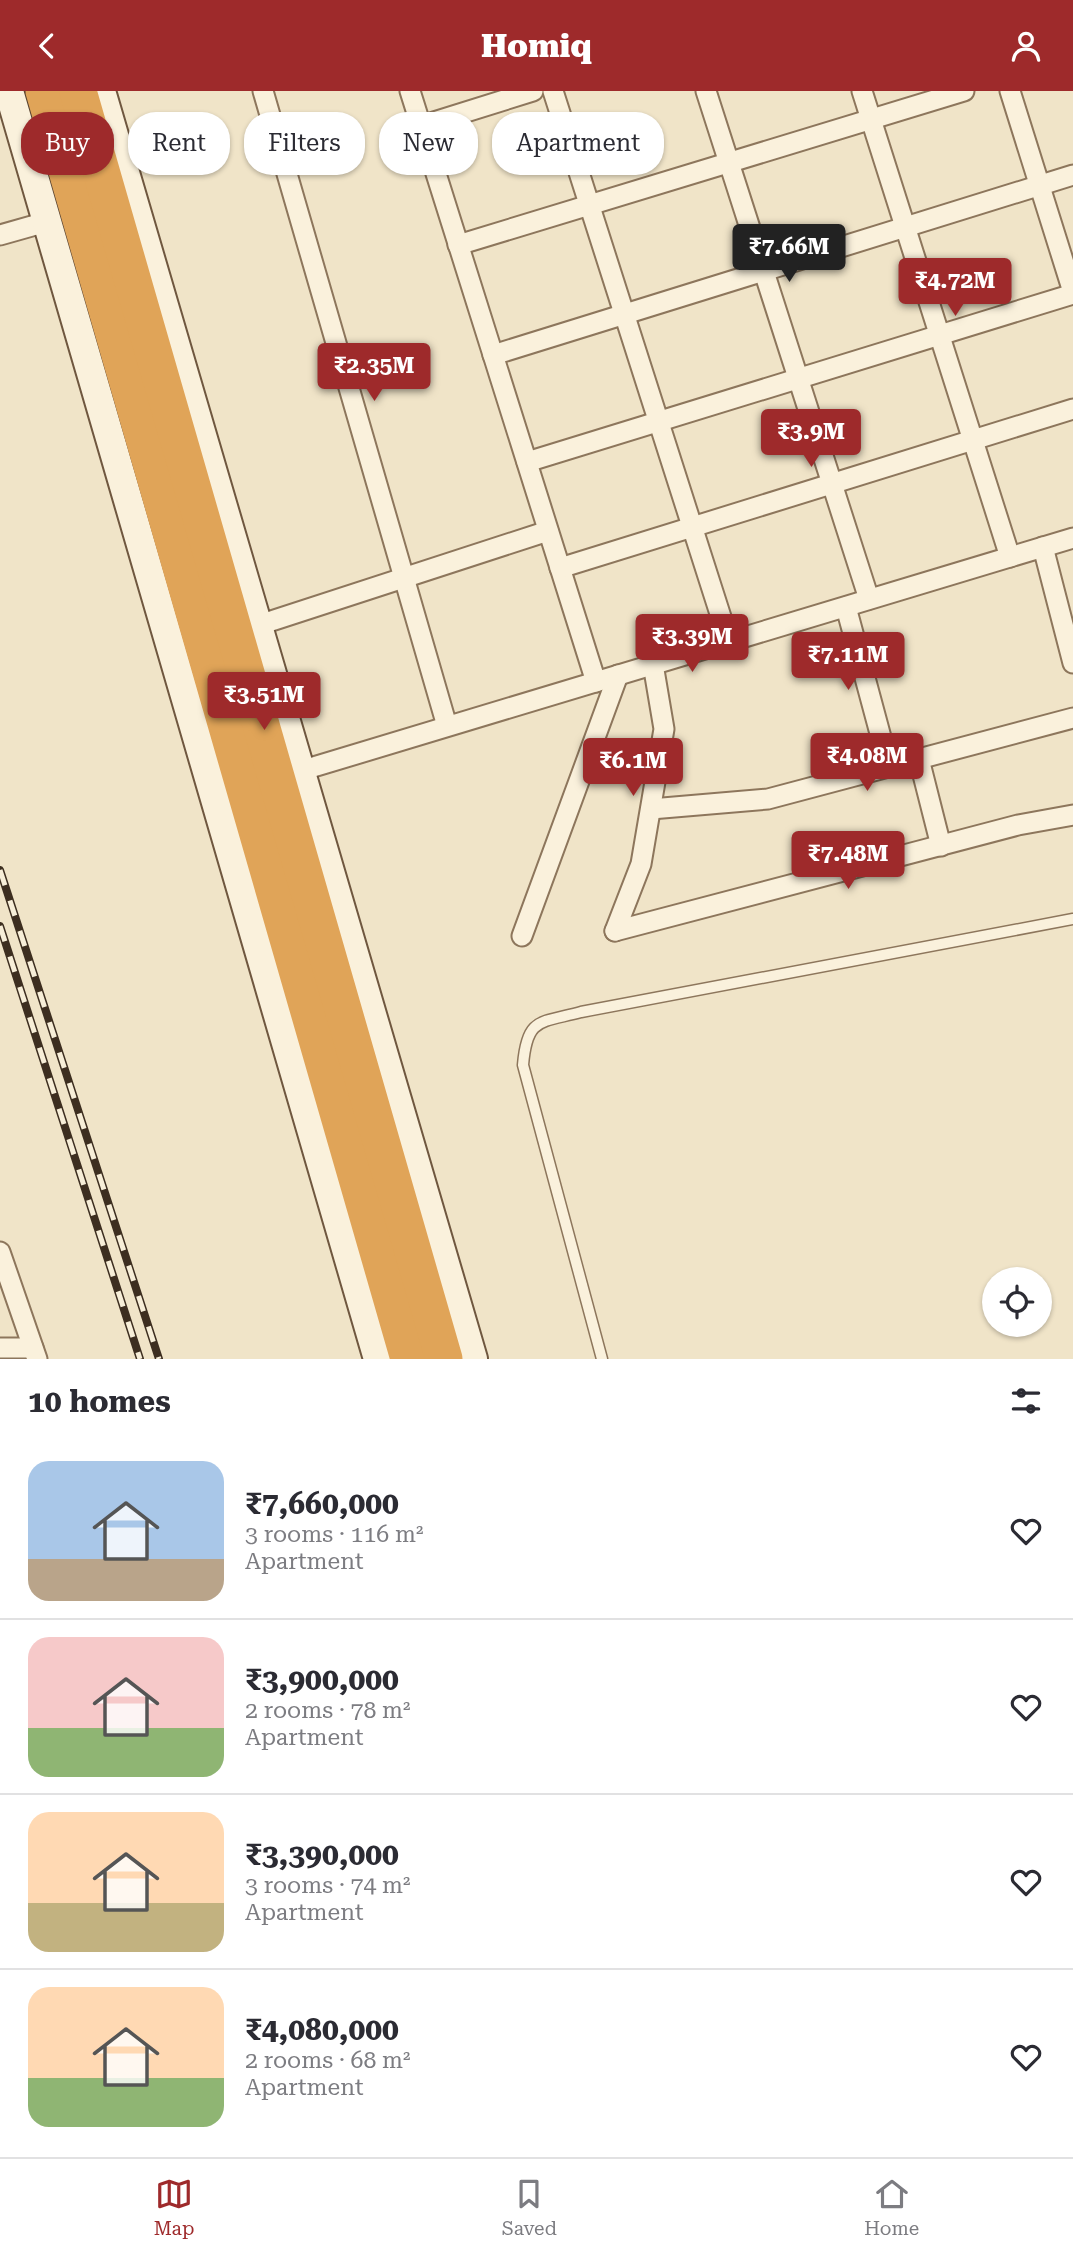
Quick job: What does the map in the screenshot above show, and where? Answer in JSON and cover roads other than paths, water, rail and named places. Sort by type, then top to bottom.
[{"type":"highway","points":[[44,91],[409,1359]]},
{"type":"highway","points":[[78,91],[444,1359]]},
{"type":"street","points":[[101,91],[473,1359]]},
{"type":"street","points":[[263,91],[447,726]]},
{"type":"street","points":[[410,91],[417,112]]},
{"type":"street","points":[[466,112],[533,91]]},
{"type":"street","points":[[554,91],[729,642]]},
{"type":"street","points":[[706,91],[869,599]]},
{"type":"street","points":[[862,91],[1010,557]]},
{"type":"street","points":[[458,245],[964,91]]},
{"type":"street","points":[[527,462],[1073,293],[1010,91]]},
{"type":"street","points":[[8,107],[46,222],[378,1359]]},
{"type":"street","points":[[436,175],[596,682]]},
{"type":"street","points":[[493,355],[1073,175]]},
{"type":"street","points":[[0,235],[46,222]]},
{"type":"street","points":[[560,568],[1073,409]]},
{"type":"street","points":[[259,625],[548,531]]},
{"type":"street","points":[[300,771],[1073,538]]},
{"type":"street","points":[[1043,547],[1073,663]]},
{"type":"street","points":[[846,607],[889,767]]},
{"type":"street","points":[[653,664],[664,729],[641,864],[615,931],[1018,825],[1073,815]]},
{"type":"street","points":[[522,936],[618,675]]},
{"type":"street","points":[[651,809],[768,799],[1073,718]]},
{"type":"street","points":[[919,759],[941,846]]},
{"type":"street","points":[[0,1252],[35,1354],[0,1349]]},
{"type":"lane","points":[[603,1359],[523,1065],[525,1040],[536,1024],[581,1012],[1073,919]]},
{"type":"railway","points":[[0,870],[159,1359]]},
{"type":"railway","points":[[0,926],[140,1359]]}]
